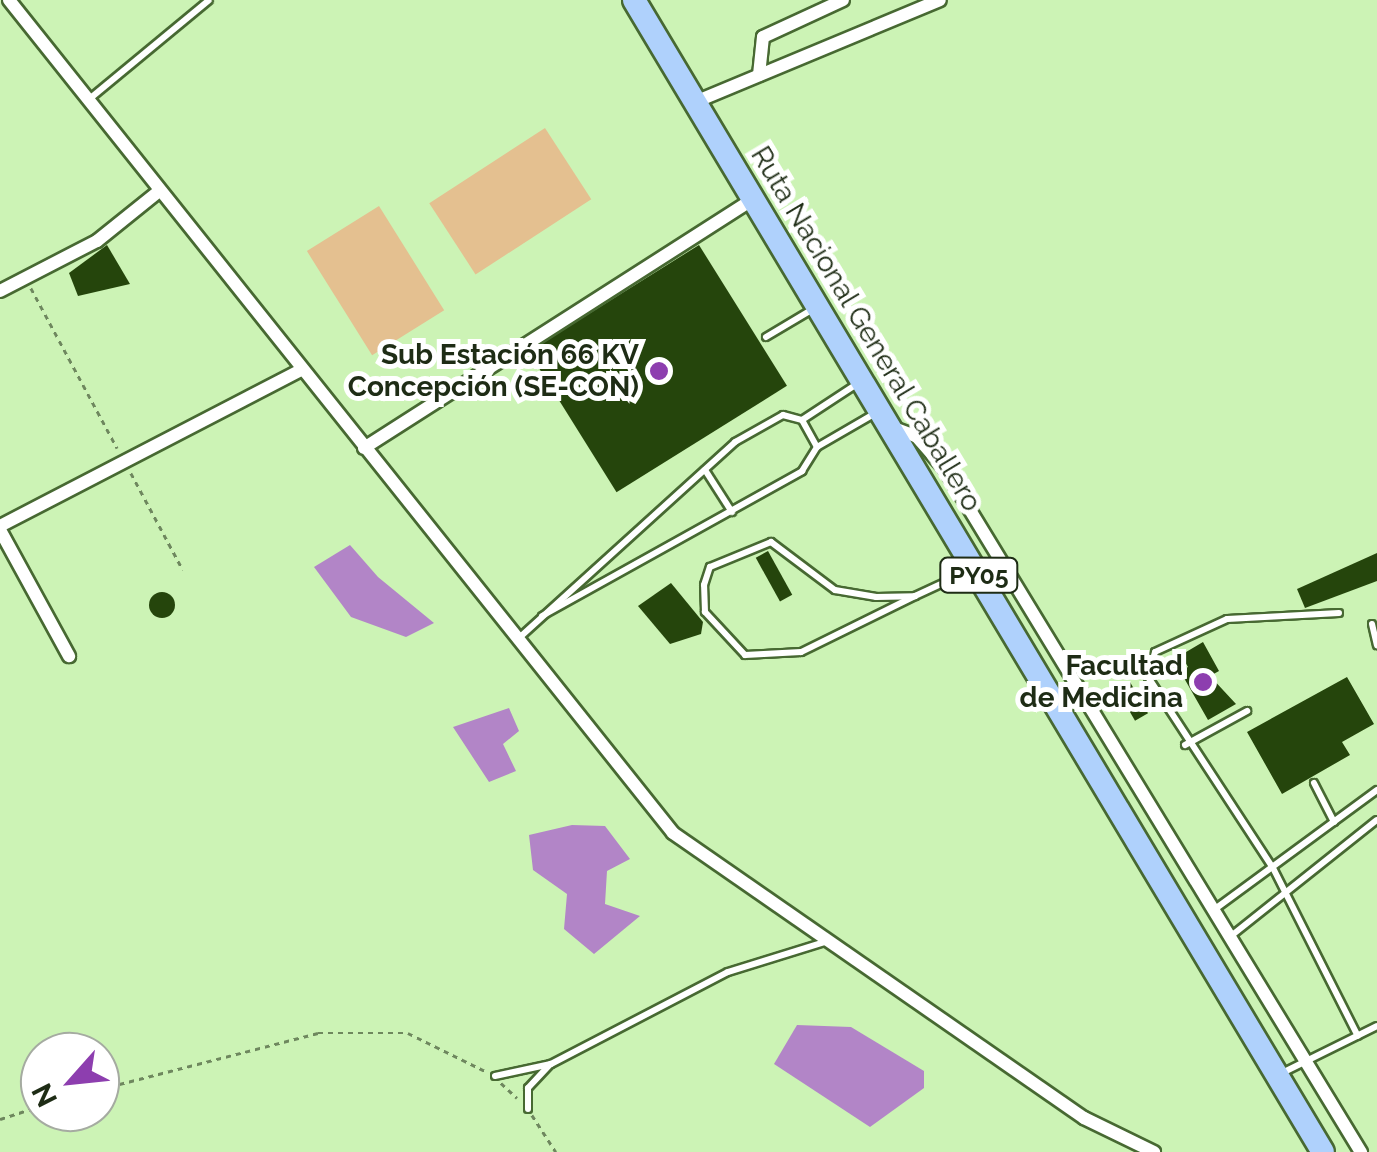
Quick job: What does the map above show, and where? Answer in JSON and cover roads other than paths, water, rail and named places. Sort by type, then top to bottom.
[{"type":"highway","name":"Ruta Nacional General Caballero","points":[[634,0],[1323,1152]]},
{"type":"street","points":[[8,0],[673,833],[1084,1118],[1154,1152]]},
{"type":"street","points":[[759,75],[763,37],[843,0]]},
{"type":"street","points":[[695,102],[940,0]]},
{"type":"street","points":[[0,291],[97,241],[158,192]]},
{"type":"street","points":[[364,448],[753,199]]},
{"type":"street","points":[[69,656],[0,528],[301,370]]},
{"type":"street","points":[[885,419],[916,437],[945,469],[1362,1152]]},
{"type":"lane","points":[[86,102],[209,0]]},
{"type":"lane","points":[[766,338],[818,306]]},
{"type":"lane","points":[[802,420],[862,380]]},
{"type":"lane","points":[[518,640],[705,470],[784,414],[802,420],[817,447]]},
{"type":"lane","points":[[537,619],[802,471],[817,447],[885,419]]},
{"type":"lane","points":[[705,470],[732,512]]},
{"type":"lane","points":[[914,596],[835,590],[771,542],[710,567],[704,585],[705,612],[745,655],[801,652],[975,568]]},
{"type":"lane","points":[[1339,613],[1227,619],[1155,652],[1148,677],[1185,745],[1273,868],[1358,1036]]},
{"type":"lane","points":[[1372,624],[1377,645]]},
{"type":"lane","points":[[1185,745],[1247,712]]},
{"type":"lane","points":[[1314,783],[1334,822]]},
{"type":"lane","points":[[1214,909],[1377,790]]},
{"type":"lane","points":[[1231,936],[1377,820]]},
{"type":"lane","points":[[495,1076],[551,1064],[728,972],[825,942]]},
{"type":"lane","points":[[1277,1075],[1377,1026]]},
{"type":"lane","points":[[528,1109],[528,1088],[551,1064]]},
{"type":"place","name":"Sub Estación 66 KV Concepción (SE-CON)","points":[[659,371]]},
{"type":"place","name":"Facultad de Medicina","points":[[1203,682]]}]
